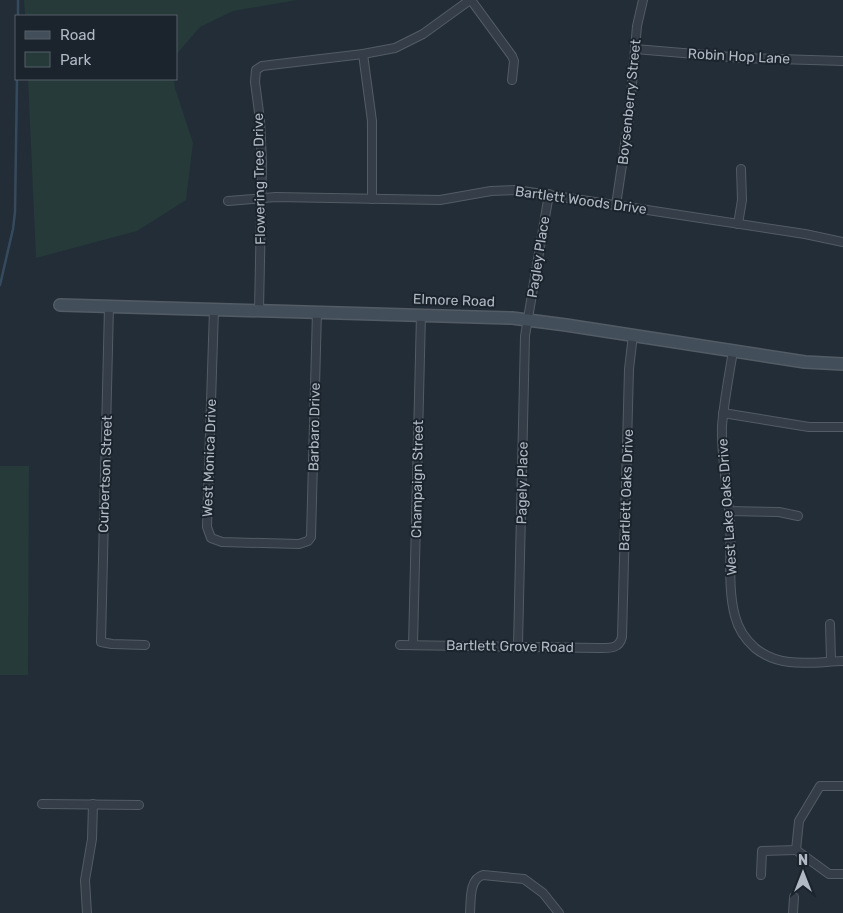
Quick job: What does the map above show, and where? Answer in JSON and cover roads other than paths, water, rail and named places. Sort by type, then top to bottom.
[{"type":"street","name":"Flowering Tree Drive","points":[[259,310],[262,152],[255,82],[256,70],[262,66],[363,54],[395,48],[416,39],[471,0]]},
{"type":"street","points":[[471,0],[512,56],[514,61],[512,80]]},
{"type":"street","name":"Boysenberry Street","points":[[616,205],[628,131],[638,19],[643,0]]},
{"type":"street","name":"Robin Hop Lane","points":[[635,49],[743,58],[843,61]]},
{"type":"street","points":[[363,54],[372,121],[372,199]]},
{"type":"street","points":[[738,224],[742,200],[742,169]]},
{"type":"street","name":"Bartlett Woods Drive","points":[[228,201],[276,197],[440,200],[502,190],[516,190],[843,242]]},
{"type":"street","name":"Pagley Place","points":[[528,320],[549,194]]},
{"type":"street","name":"Elmore Road","points":[[60,305],[483,316],[528,320],[805,362],[843,364]]},
{"type":"street","name":"Curbertson Street","points":[[109,306],[102,642],[145,645]]},
{"type":"street","name":"West Monica Drive","points":[[214,309],[208,534],[214,540],[222,542],[300,544],[308,542]]},
{"type":"street","name":"Barbaro Drive","points":[[308,542],[312,530],[317,311]]},
{"type":"street","name":"Champaign Street","points":[[413,645],[421,314]]},
{"type":"street","name":"Pagely Place","points":[[518,646],[525,336],[528,320]]},
{"type":"street","name":"Bartlett Oaks Drive","points":[[618,645],[622,638],[629,368],[633,335]]},
{"type":"street","name":"West Lake Oaks Drive","points":[[733,351],[723,413],[722,456],[729,511],[734,613],[745,637],[763,653],[784,662],[831,661]]},
{"type":"street","points":[[723,413],[809,427],[843,427]]},
{"type":"street","points":[[729,511],[779,512],[798,516]]},
{"type":"street","points":[[830,624],[831,661],[843,661]]},
{"type":"street","name":"Bartlett Grove Road","points":[[400,645],[599,648],[614,648],[618,645]]},
{"type":"street","points":[[796,850],[799,821],[820,786],[843,786]]},
{"type":"street","points":[[42,804],[138,805]]},
{"type":"street","points":[[87,913],[85,880],[92,832],[93,804]]},
{"type":"street","points":[[761,875],[762,851],[796,850],[829,874],[843,874]]},
{"type":"street","points":[[470,913],[473,886],[478,876],[483,875],[524,879],[542,893],[559,913]]},
{"type":"street","points":[[793,913],[794,897]]},
{"type":"waterway","points":[[18,0],[18,15]]},
{"type":"waterway","points":[[0,285],[15,212],[17,80]]}]
